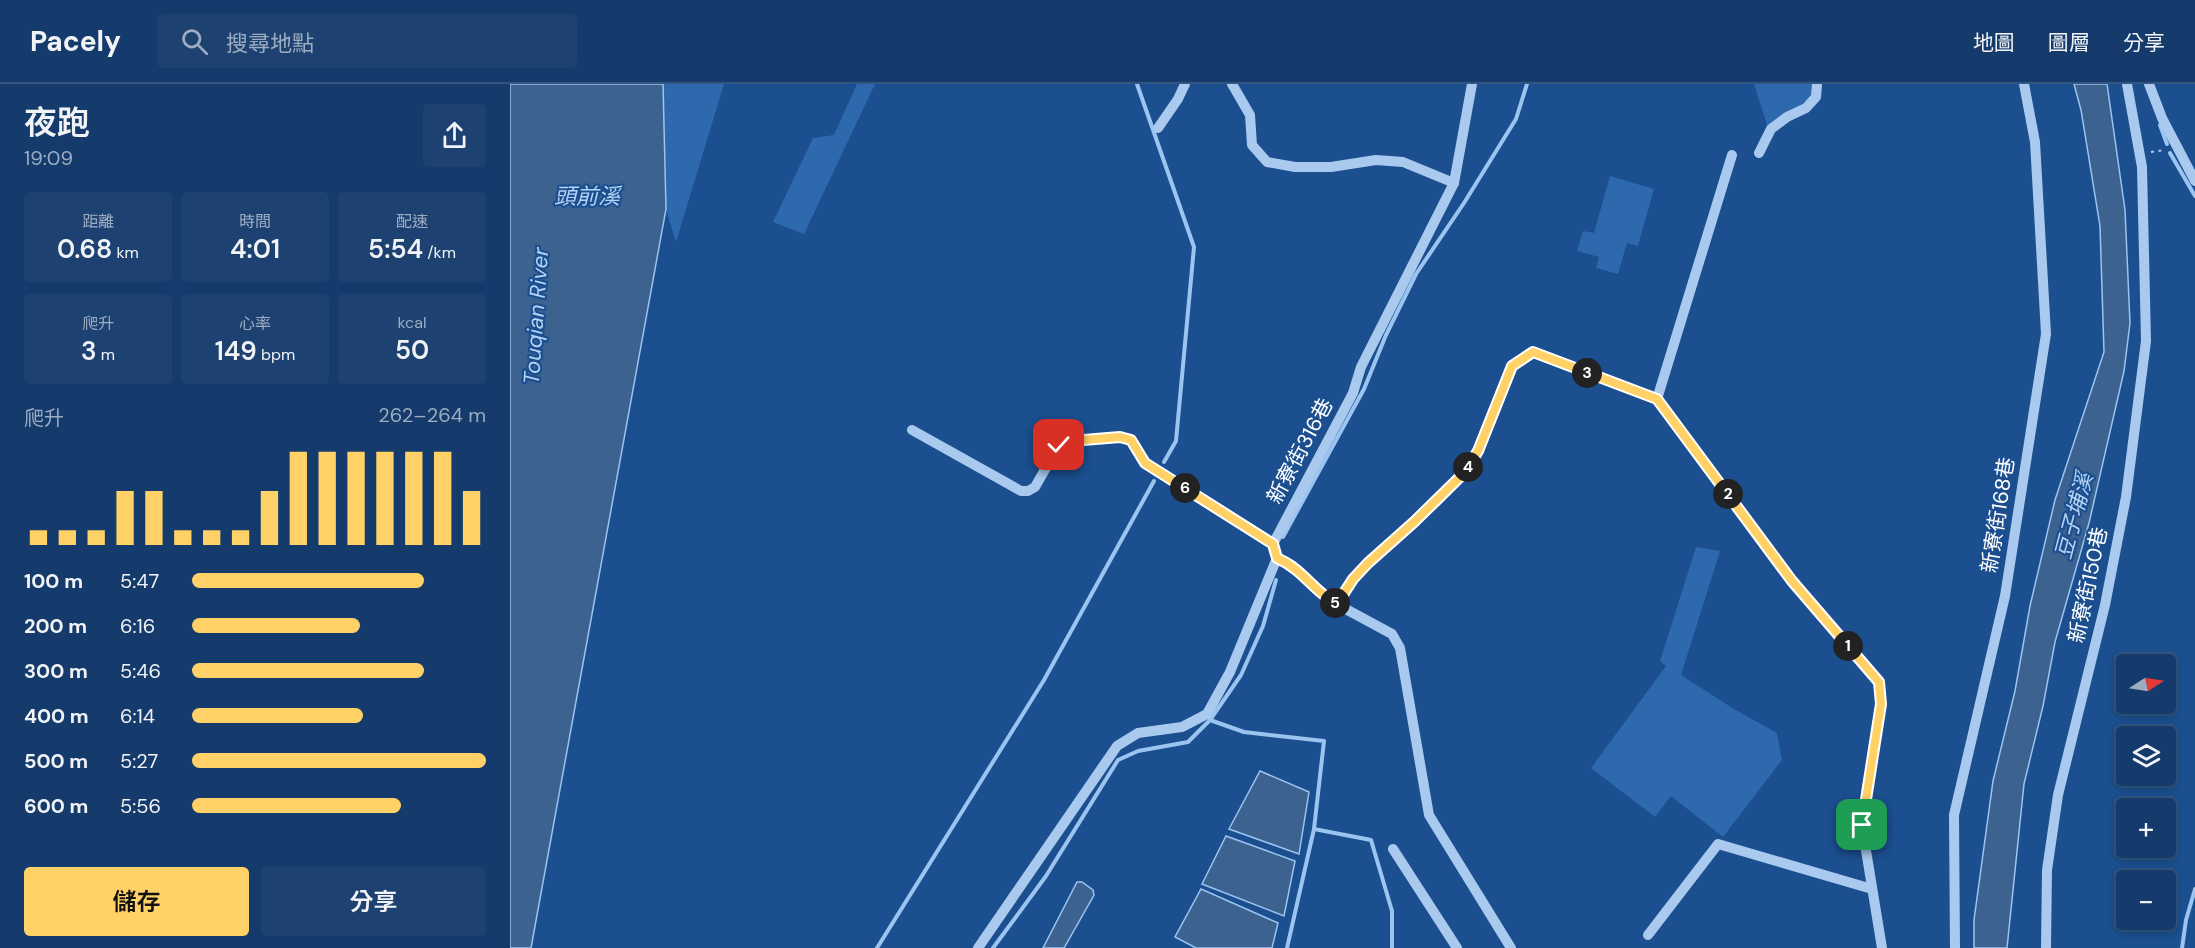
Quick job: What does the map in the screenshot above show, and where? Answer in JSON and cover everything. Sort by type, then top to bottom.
[{"type":"street","points":[[1158,128],[1178,99],[1185,84]]},
{"type":"street","points":[[1232,84],[1250,114],[1252,145],[1267,162],[1295,167],[1331,167],[1376,160],[1403,162],[1454,183]]},
{"type":"street","name":"新寮街316巷","points":[[1273,544],[1353,393],[1361,367],[1454,183],[1472,84]]},
{"type":"street","points":[[1759,153],[1771,129],[1787,117],[1806,108],[1816,97],[1817,84]]},
{"type":"street","name":"新寮街168巷","points":[[1955,948],[1954,814],[2005,597],[2046,334],[2036,142],[2024,84]]},
{"type":"street","name":"新寮街150巷","points":[[2046,948],[2047,870],[2058,795],[2105,605],[2127,497],[2146,341],[2142,167],[2127,84]]},
{"type":"street","points":[[2150,84],[2162,118],[2195,181]]},
{"type":"street","points":[[1657,399],[1732,155]]},
{"type":"street","points":[[1337,604],[1353,579],[1368,563],[1464,473],[1478,451],[1512,366],[1533,352],[1657,399],[1792,581],[1879,682],[1881,704],[1862,825],[1882,948]]},
{"type":"street","points":[[912,430],[1022,491],[1035,487],[1059,445],[1071,441],[1120,437],[1131,440],[1145,463],[1273,544],[1277,558],[1230,672],[1207,714],[1182,727],[1138,733],[1117,746],[978,948]]},
{"type":"street","points":[[1277,558],[1292,565],[1329,600],[1392,634],[1400,648],[1429,815],[1511,948]]},
{"type":"street","points":[[1648,935],[1718,844],[1872,889]]},
{"type":"street","points":[[1393,849],[1457,948]]},
{"type":"path","points":[[2139,152],[2178,149]]},
{"type":"shaded area","points":[[663,84],[724,84],[676,242],[666,209]]},
{"type":"shaded area","points":[[857,84],[875,84],[804,234],[773,222],[813,138],[834,135]]},
{"type":"shaded area","points":[[1754,84],[1817,84],[1815,95],[1768,128]]},
{"type":"shaded area","points":[[1610,176],[1654,189],[1638,246],[1627,243],[1618,274],[1596,268],[1599,257],[1577,251],[1583,231],[1594,233]]},
{"type":"shaded area","points":[[1696,547],[1720,551],[1681,675],[1777,733],[1782,760],[1723,837],[1671,796],[1655,817],[1591,768],[1666,666],[1660,661]]},
{"type":"water","name":"頭前溪","points":[[510,84],[663,84],[666,209],[531,948],[510,948]]},
{"type":"water","name":"豆子埔溪","points":[[2074,84],[2107,84],[2125,210],[2130,323],[2124,371],[2089,523],[2055,642],[2043,706],[2024,784],[2007,948],[1974,948],[1974,920],[1993,781],[2015,691],[2030,606],[2055,500],[2104,352],[2100,226],[2081,110]]},
{"type":"water","points":[[1260,771],[1309,792],[1299,854],[1229,829]]},
{"type":"water","points":[[1226,836],[1295,861],[1284,916],[1202,884]]},
{"type":"water","points":[[1077,882],[1082,882],[1093,890],[1094,895],[1064,948],[1043,948]]},
{"type":"water","points":[[1201,889],[1278,923],[1272,948],[1196,948],[1175,937]]},
{"type":"waterway","points":[[1137,84],[1194,247],[1176,441],[1164,462]]},
{"type":"waterway","points":[[1283,537],[1364,389],[1386,335],[1416,274],[1464,203],[1516,119],[1527,84]]},
{"type":"waterway","points":[[2160,125],[2167,144]]},
{"type":"waterway","points":[[2170,153],[2195,196]]},
{"type":"waterway","points":[[877,948],[1044,680],[1154,481]]},
{"type":"waterway","points":[[993,948],[1046,876],[1118,760],[1138,751],[1188,742],[1210,720],[1241,675],[1263,626],[1276,580]]},
{"type":"waterway","points":[[1210,720],[1244,732],[1324,741],[1314,829],[1371,840],[1392,911],[1392,948]]},
{"type":"waterway","points":[[1287,948],[1314,829]]},
{"type":"waterway","points":[[2182,948],[2186,920],[2195,889]]},
{"type":"route","points":[[1059,445],[1071,441],[1120,437],[1131,440],[1145,463],[1273,544],[1277,558],[1292,565],[1329,600],[1337,604],[1353,579],[1368,563],[1436,502],[1464,473],[1478,451],[1512,366],[1522,358],[1533,352],[1657,399],[1792,581],[1879,682],[1881,704],[1862,825]]},
{"type":"water label","name":"Touqian River","points":[[536,316]]}]
